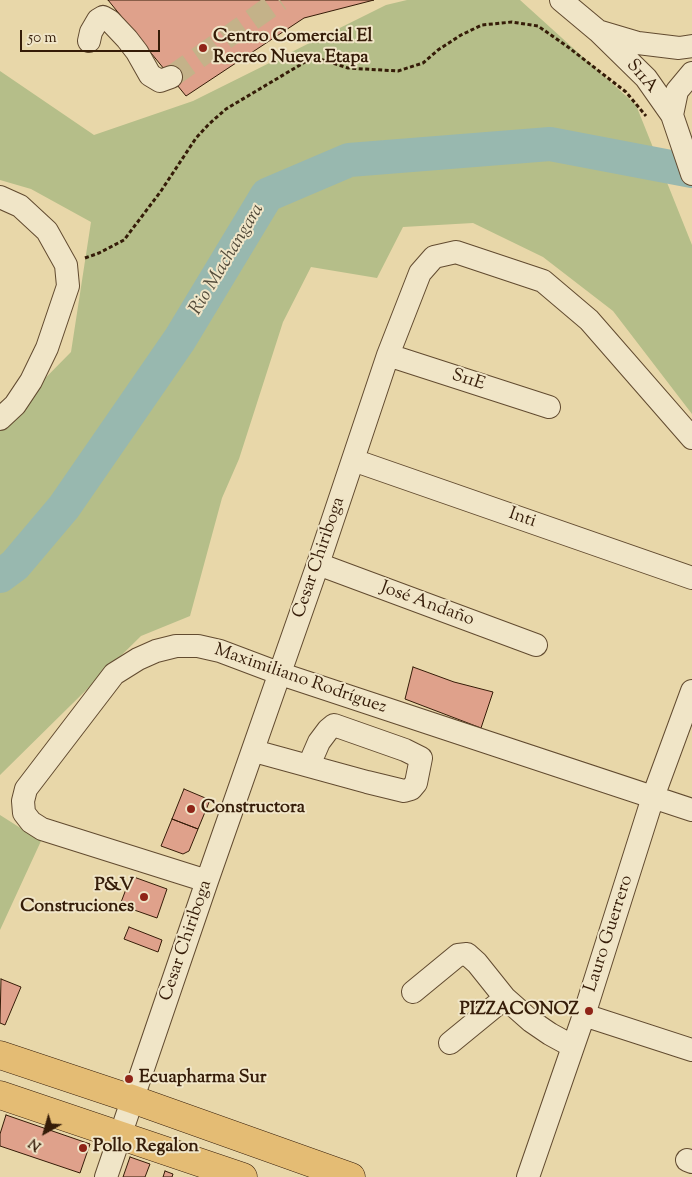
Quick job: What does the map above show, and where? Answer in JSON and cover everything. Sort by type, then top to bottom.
[{"type":"main road","points":[[0,1055],[351,1177]]},
{"type":"main road","points":[[0,1095],[120,1134],[242,1177]]},
{"type":"street","name":"S11A","points":[[561,0],[598,31],[646,78],[675,129],[692,174]]},
{"type":"street","points":[[90,41],[91,32],[98,20],[103,17],[110,20],[137,52],[150,75],[160,80],[171,78]]},
{"type":"street","points":[[598,31],[638,43],[679,48],[692,46]]},
{"type":"street","points":[[675,129],[677,91],[692,73]]},
{"type":"street","points":[[0,197],[20,206],[47,231],[66,265],[68,286],[47,348],[31,381],[15,405],[0,419]]},
{"type":"street","name":"Cesar Chiriboga","points":[[106,1177],[207,881],[254,751],[388,355],[420,273],[434,257],[456,252],[543,281],[589,320],[692,438]]},
{"type":"street","name":"S11E","points":[[388,355],[549,407]]},
{"type":"street","name":"Inti","points":[[353,460],[692,578]]},
{"type":"street","name":"José Andaño","points":[[318,564],[536,645]]},
{"type":"street","name":"Maximiliano Rodríguez","points":[[207,881],[42,829],[31,822],[24,813],[23,801],[26,789],[114,674],[138,658],[176,646],[198,646],[220,651],[280,674],[692,810]]},
{"type":"street","name":"Lauro Guerrero","points":[[528,1177],[584,1015],[653,797],[692,691]]},
{"type":"street","points":[[254,751],[309,765]]},
{"type":"street","points":[[413,992],[458,955],[467,954],[477,963],[505,998],[544,1030],[572,1046]]},
{"type":"street","points":[[450,1042],[505,998]]},
{"type":"street","points":[[584,1015],[692,1050]]},
{"type":"path","points":[[66,265],[99,253],[124,240],[161,191],[196,138],[209,124],[226,110],[310,59],[323,60],[348,68],[398,71],[423,64],[438,50],[461,35],[482,25],[512,22],[538,26],[626,92],[648,119],[675,129]]},
{"type":"green space","points":[[407,0],[520,0],[636,105],[692,245],[692,414],[613,311],[543,257],[473,223],[403,227],[377,278],[311,267],[283,322],[239,459],[222,498],[190,616],[141,636],[0,775],[0,424],[71,352],[91,222],[31,189],[0,180],[0,71],[94,135],[193,101],[386,5]]},
{"type":"green space","points":[[0,815],[41,841],[0,930]]},
{"type":"building","name":"Centro Comercial El Recreo Nueva Etapa","points":[[108,0],[374,0],[304,18],[186,96]]},
{"type":"building","points":[[413,667],[454,682],[493,692],[481,728],[405,699]]},
{"type":"building","name":"Constructora","points":[[184,789],[210,800],[198,829],[172,819]]},
{"type":"building","points":[[172,819],[198,829],[189,851],[183,854],[161,846]]},
{"type":"building","name":"P&V Construciones","points":[[131,876],[167,889],[157,918],[120,905]]},
{"type":"building","points":[[129,927],[162,940],[158,952],[124,939]]},
{"type":"building","points":[[1,979],[21,987],[5,1025],[0,1023]]},
{"type":"building","points":[[6,1115],[90,1144],[80,1173],[0,1146],[0,1134]]},
{"type":"building","points":[[130,1157],[150,1164],[145,1177],[123,1177]]},
{"type":"building","points":[[165,1171],[173,1174],[172,1177],[163,1177]]},
{"type":"waterway","name":"Rio Machangara","points":[[0,576],[15,565],[64,507],[180,339],[267,195],[349,160],[550,144],[692,171]]},
{"type":"tunnel","points":[[171,77],[280,0]]},
{"type":"place","name":"Centro Comercial El Recreo Nueva Etapa","points":[[203,48]]},
{"type":"place","name":"Constructora","points":[[191,809]]},
{"type":"place","name":"P&V Construciones","points":[[144,897]]},
{"type":"place","name":"PIZZACONOZ","points":[[589,1011]]},
{"type":"place","name":"Ecuapharma Sur","points":[[129,1079]]},
{"type":"place","name":"Pollo Regalon","points":[[83,1148]]}]
